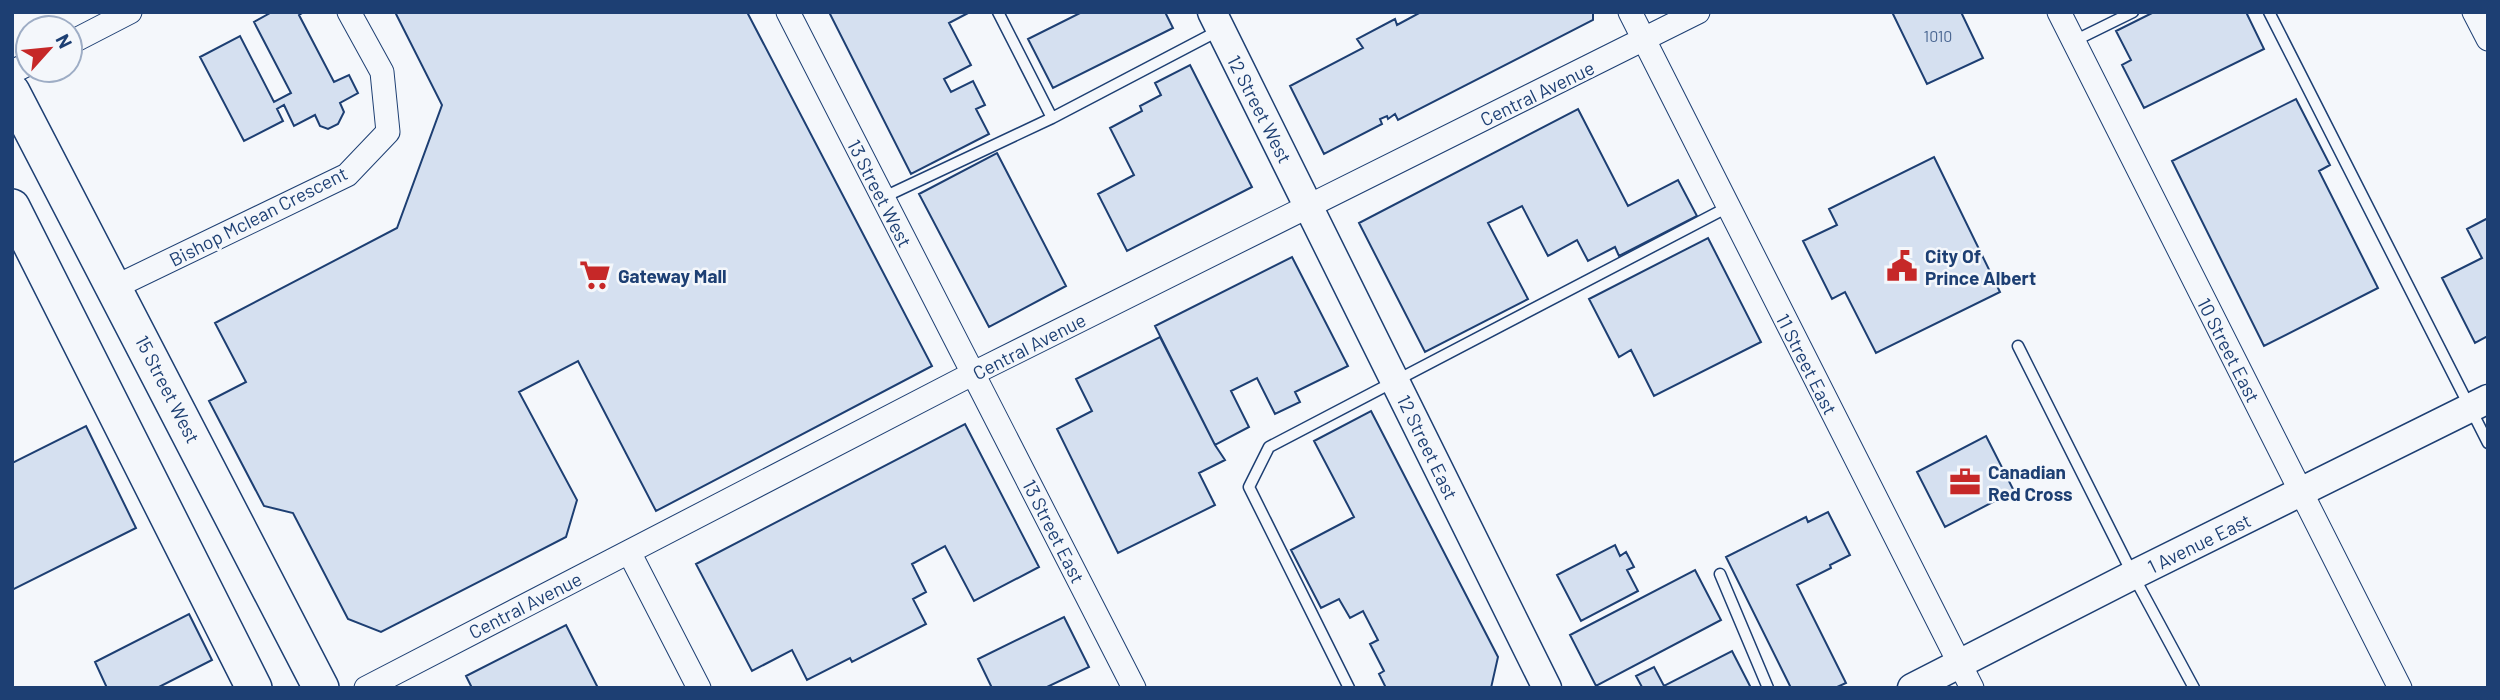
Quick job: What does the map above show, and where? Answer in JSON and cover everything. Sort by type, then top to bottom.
[{"type":"main road","name":"15 Street West","points":[[12,92],[321,688]]},
{"type":"main road","points":[[12,207],[254,688]]},
{"type":"street","points":[[84,36],[130,12]]},
{"type":"street","name":"Bishop Mclean Crescent","points":[[115,287],[347,175],[388,132],[382,72],[349,12]]},
{"type":"street","name":"13 Street West","points":[[788,12],[974,373]]},
{"type":"street","name":"11 Street East","points":[[1630,12],[1966,676]]},
{"type":"street","name":"Central Avenue","points":[[366,688],[974,373],[1698,12]]},
{"type":"street","name":"10 Street East","points":[[2059,12],[2400,688]]},
{"type":"street","points":[[2474,12],[2488,39]]},
{"type":"street","name":"12 Street West","points":[[1216,21],[1308,206]]},
{"type":"street","name":"12 Street East","points":[[1308,206],[1547,688]]},
{"type":"street","name":"13 Street East","points":[[974,373],[1134,688]]},
{"type":"street","name":"1 Avenue East","points":[[1912,688],[1966,676],[2133,575],[2479,404]]},
{"type":"street","points":[[629,552],[699,688]]},
{"type":"lane","points":[[998,12],[1052,118]]},
{"type":"lane","points":[[2074,41],[2133,12]]},
{"type":"lane","points":[[2269,12],[2479,404],[2488,443]]},
{"type":"lane","points":[[883,198],[1052,118],[1216,21]]},
{"type":"lane","points":[[1349,688],[1249,487],[1269,447],[1728,207]]},
{"type":"lane","points":[[2018,346],[2133,575],[2194,688]]},
{"type":"lane","points":[[1720,574],[1768,688]]},
{"type":"building","points":[[272,12],[304,12],[299,15],[334,82],[349,75],[358,93],[340,103],[344,112],[338,124],[328,129],[320,126],[315,115],[294,126],[284,105],[277,109],[283,121],[244,141],[200,57],[240,36],[274,102],[291,93],[254,22]]},
{"type":"building","name":"Gateway Mall","points":[[395,12],[747,12],[932,366],[656,511],[578,361],[519,392],[577,500],[566,537],[381,632],[348,619],[293,513],[264,506],[209,401],[246,382],[215,323],[397,228],[442,105]]},
{"type":"building","points":[[829,12],[970,12],[949,23],[971,65],[944,79],[951,92],[973,81],[985,105],[976,109],[989,134],[911,174]]},
{"type":"building","points":[[1082,12],[1165,12],[1173,28],[1053,88],[1028,39]]},
{"type":"building","points":[[1421,12],[1593,12],[1593,20],[1398,120],[1395,114],[1388,119],[1387,116],[1380,119],[1382,124],[1324,154],[1290,86],[1363,48],[1357,39],[1395,19],[1397,25]]},
{"type":"building","points":[[1892,12],[1961,12],[1983,58],[1927,84]]},
{"type":"building","points":[[2154,12],[2246,12],[2264,49],[2144,108],[2122,65],[2131,60],[2116,31]]},
{"type":"building","points":[[1190,65],[1252,187],[1127,251],[1098,194],[1134,175],[1110,128],[1142,111],[1140,106],[1161,95],[1155,83]]},
{"type":"building","points":[[2296,99],[2330,165],[2319,171],[2378,288],[2264,346],[2172,161]]},
{"type":"building","points":[[1578,109],[1628,206],[1678,180],[1697,216],[1619,256],[1615,247],[1588,261],[1577,240],[1548,256],[1522,206],[1488,223],[1528,299],[1425,352],[1359,223]]},
{"type":"building","points":[[997,153],[1066,286],[989,327],[919,194]]},
{"type":"building","name":"City Of Prince Albert","points":[[1934,157],[2000,292],[1876,353],[1845,292],[1832,299],[1803,241],[1837,225],[1829,209]]},
{"type":"building","points":[[2488,218],[2488,336],[2475,343],[2442,278],[2482,258],[2467,229]]},
{"type":"building","points":[[1708,238],[1761,342],[1654,396],[1631,350],[1619,357],[1589,299]]},
{"type":"building","points":[[1292,257],[1348,366],[1295,392],[1300,402],[1275,414],[1257,378],[1231,391],[1249,427],[1215,445],[1155,326]]},
{"type":"building","points":[[1160,337],[1225,460],[1199,473],[1215,505],[1118,553],[1057,429],[1092,411],[1076,379]]},
{"type":"building","points":[[1371,411],[1498,657],[1491,688],[1386,688],[1379,674],[1384,671],[1370,644],[1378,640],[1363,611],[1350,618],[1339,599],[1321,608],[1291,550],[1354,517],[1314,441]]},
{"type":"building","points":[[965,424],[1039,567],[974,601],[945,546],[912,564],[926,592],[913,599],[926,624],[852,662],[850,658],[807,680],[792,650],[752,671],[696,564]]},
{"type":"building","points":[[86,426],[136,528],[12,590],[12,463]]},
{"type":"building","name":"Canadian Red Cross","points":[[1986,436],[2014,491],[1945,527],[1917,472]]},
{"type":"building","points":[[1828,512],[1850,555],[1797,585],[1846,683],[1835,688],[1791,688],[1726,557],[1806,517],[1808,522]]},
{"type":"building","points":[[1615,545],[1620,556],[1626,552],[1634,567],[1627,570],[1638,591],[1581,621],[1557,575]]},
{"type":"building","points":[[1695,570],[1721,620],[1596,686],[1570,635]]},
{"type":"building","points":[[189,614],[212,660],[157,688],[107,688],[95,662]]},
{"type":"building","points":[[1064,617],[1089,667],[1045,688],[992,688],[978,659]]},
{"type":"building","points":[[566,625],[598,688],[472,688],[466,676]]},
{"type":"building","points":[[1732,651],[1751,688],[1640,688],[1642,687],[1636,676],[1654,667],[1664,686]]},
{"type":"place","name":"City Of Prince Albert","points":[[1902,266]]},
{"type":"place","name":"Gateway Mall","points":[[595,275]]},
{"type":"place","name":"Canadian Red Cross","points":[[1965,482]]}]
